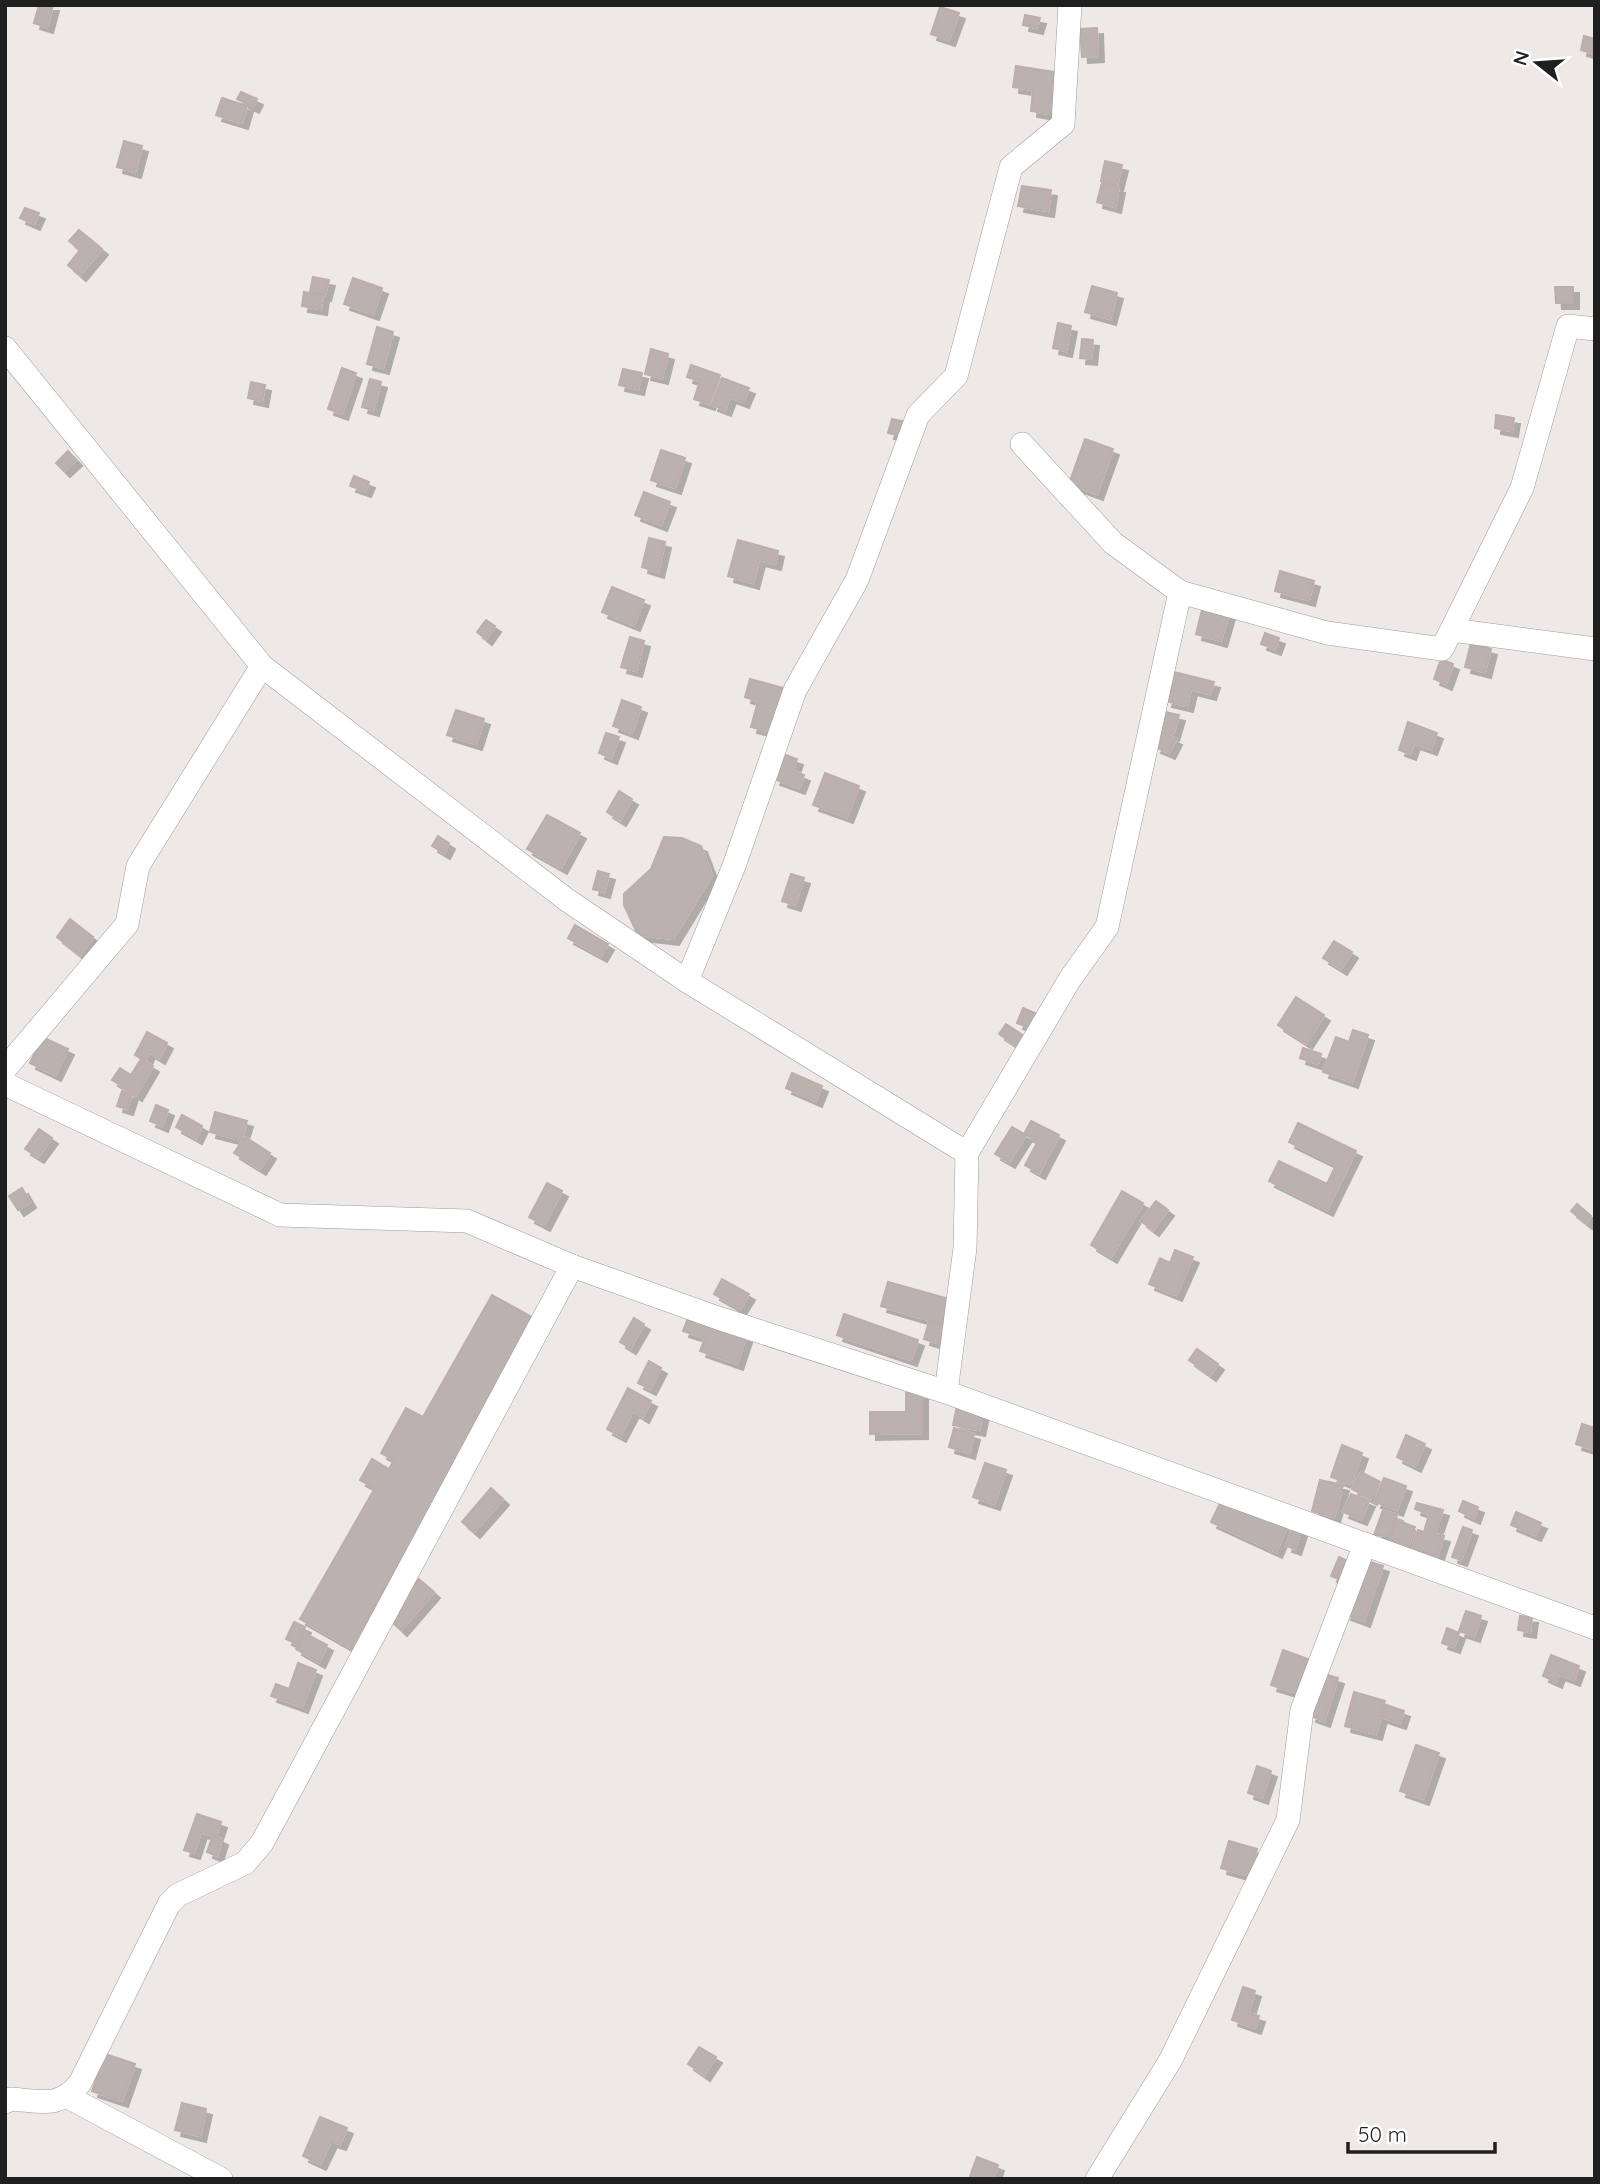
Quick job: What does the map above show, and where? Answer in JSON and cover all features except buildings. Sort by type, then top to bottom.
[{"type":"street","points":[[687,981],[734,866],[795,690],[857,580],[918,415],[956,376],[1011,167],[1063,124],[1070,5]]},
{"type":"street","points":[[1022,444],[1113,543],[1180,592],[1327,633],[1442,649],[1522,488],[1568,326],[1595,329]]},
{"type":"street","points":[[5,348],[262,666],[567,900],[687,981],[967,1153]]},
{"type":"street","points":[[946,1392],[965,1248],[967,1153],[1070,979],[1107,927],[1180,592]]},
{"type":"street","points":[[1452,630],[1595,649]]},
{"type":"street","points":[[5,1069],[127,925],[138,866],[262,666]]},
{"type":"street","points":[[5,1084],[280,1215],[467,1221],[572,1266],[718,1318],[946,1392],[1595,1628]]},
{"type":"street","points":[[5,2102],[11,2099],[58,2102],[68,2097],[80,2083],[169,1904],[178,1895],[245,1863],[262,1843],[572,1266]]},
{"type":"street","points":[[1097,2179],[1170,2061],[1288,1820],[1302,1710],[1365,1544]]},
{"type":"street","points":[[68,2097],[221,2179]]}]
